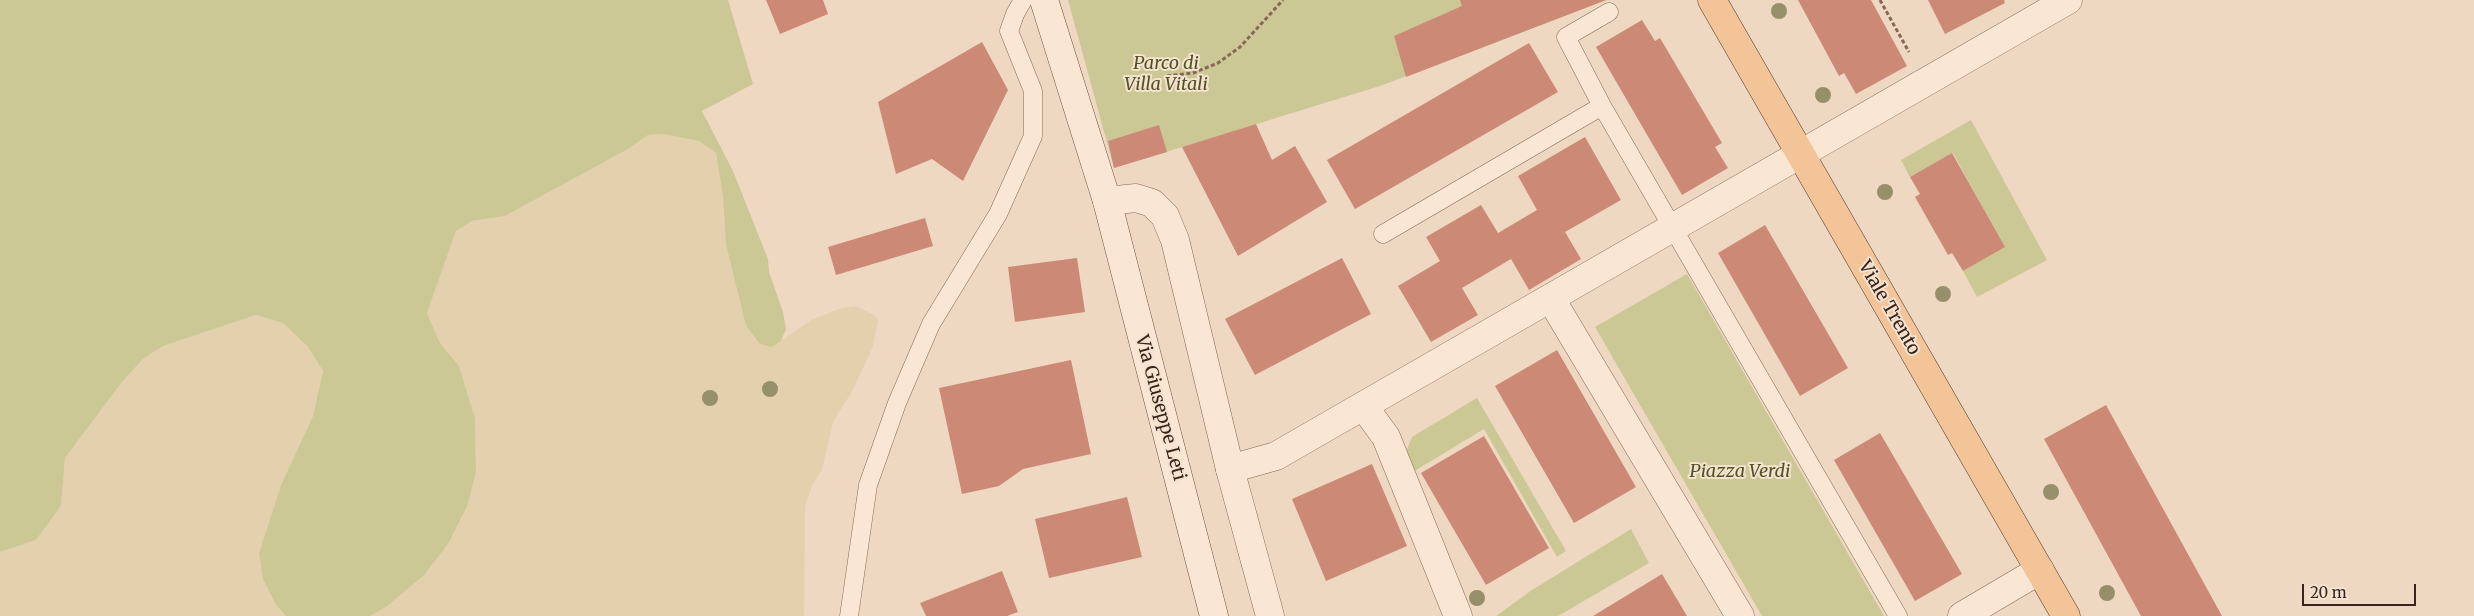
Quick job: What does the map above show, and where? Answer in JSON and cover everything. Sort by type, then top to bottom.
[{"type":"main road","name":"Viale Trento","points":[[1712,0],[2066,616]]},
{"type":"street","name":"Via Giuseppe Leti","points":[[1044,0],[1106,201],[1214,616]]},
{"type":"street","points":[[1230,469],[1276,456],[2068,0]]},
{"type":"street","points":[[1106,201],[1136,198],[1152,203],[1165,216],[1175,240],[1230,469],[1270,616]]},
{"type":"street","points":[[1551,299],[1740,616]]},
{"type":"street","points":[[1364,406],[1386,437],[1458,616]]},
{"type":"street","points":[[1962,616],[2040,570]]},
{"type":"lane","points":[[849,616],[868,485],[897,403],[931,324],[998,214],[1033,136],[1033,91],[1009,31],[1015,14],[1023,0]]},
{"type":"lane","points":[[1609,12],[1566,37],[1602,106],[1898,616]]},
{"type":"lane","points":[[1383,234],[1602,106]]},
{"type":"path","points":[[1167,76],[1193,73],[1218,64],[1240,47],[1283,0]]},
{"type":"path","points":[[1880,0],[1926,82]]},
{"type":"shaded area","points":[[664,134],[700,141],[716,153],[723,197],[726,245],[746,326],[772,347],[811,320],[841,308],[855,306],[874,315],[878,320],[873,346],[853,390],[833,422],[822,470],[813,483],[805,507],[804,616],[370,616],[386,607],[423,575],[448,544],[476,472],[475,418],[459,366],[440,343],[427,313],[456,231],[472,221],[505,216],[628,149],[648,135]]},
{"type":"shaded area","points":[[256,315],[283,323],[308,347],[323,371],[313,416],[281,485],[259,553],[276,605],[286,616],[0,616],[0,552],[36,540],[61,506],[65,458],[122,382],[143,359],[163,346]]},
{"type":"green space","points":[[0,0],[728,0],[753,84],[702,111],[733,171],[768,259],[769,272],[783,312],[786,329],[781,341],[772,347],[760,344],[746,326],[726,245],[723,197],[716,153],[699,141],[664,134],[648,135],[628,149],[505,216],[472,221],[456,231],[427,313],[440,343],[459,366],[475,418],[476,472],[467,506],[448,544],[424,575],[386,607],[370,616],[286,616],[276,605],[263,579],[259,553],[281,485],[313,416],[323,371],[308,347],[283,323],[256,315],[163,346],[143,359],[122,382],[65,458],[61,506],[36,540],[0,552]]},
{"type":"green space","name":"Parco di Villa Vitali","points":[[1068,0],[1607,0],[1383,85],[1114,168]]},
{"type":"green space","points":[[1971,120],[2047,260],[1977,297],[1963,271],[2004,247],[1953,153],[1910,177],[1901,160]]},
{"type":"green space","name":"Piazza Verdi","points":[[1687,274],[1884,616],[1762,616],[1595,327]]},
{"type":"green space","points":[[1477,398],[1566,551],[1557,557],[1484,429],[1413,472],[1407,460],[1407,449],[1412,437]]},
{"type":"green space","points":[[1631,529],[1649,563],[1558,616],[1496,616],[1532,590]]},
{"type":"building","points":[[766,0],[823,0],[828,14],[780,34]]},
{"type":"building","points":[[1460,0],[1606,0],[1406,77],[1394,36],[1462,6]]},
{"type":"building","points":[[1798,0],[1871,0],[1907,66],[1856,94],[1844,73],[1839,76]]},
{"type":"building","points":[[1928,0],[2004,0],[2005,3],[1945,34]]},
{"type":"building","points":[[1642,20],[1655,41],[1660,38],[1722,143],[1715,147],[1728,168],[1682,195],[1596,47]]},
{"type":"building","points":[[982,42],[1008,90],[963,181],[932,159],[896,174],[878,102]]},
{"type":"building","points":[[1529,43],[1558,92],[1355,209],[1327,160]]},
{"type":"building","points":[[1256,124],[1272,160],[1295,146],[1327,202],[1238,256],[1182,147]]},
{"type":"building","points":[[1159,125],[1167,152],[1114,168],[1108,141]]},
{"type":"building","points":[[1585,137],[1621,200],[1565,232],[1581,259],[1529,290],[1511,259],[1462,288],[1478,315],[1431,342],[1398,286],[1440,261],[1426,237],[1481,205],[1498,233],[1537,210],[1518,176]]},
{"type":"building","points":[[1952,153],[2005,247],[1963,271],[1952,253],[1948,255],[1915,197],[1920,194],[1910,177]]},
{"type":"building","points":[[925,218],[933,246],[836,275],[828,247]]},
{"type":"building","points":[[1765,225],[1848,368],[1800,396],[1718,253]]},
{"type":"building","points":[[1077,258],[1085,312],[1015,322],[1008,267]]},
{"type":"building","points":[[1342,258],[1371,314],[1255,375],[1225,319]]},
{"type":"building","points":[[1557,350],[1636,487],[1574,523],[1495,386]]},
{"type":"building","points":[[1071,360],[1091,454],[1023,469],[999,486],[962,494],[939,388]]},
{"type":"building","points":[[2106,405],[2222,616],[2141,616],[2044,439]]},
{"type":"building","points":[[1880,433],[1962,574],[1915,601],[1834,460]]},
{"type":"building","points":[[1484,436],[1549,548],[1486,585],[1421,473]]},
{"type":"building","points":[[1372,464],[1407,546],[1326,581],[1292,499]]},
{"type":"building","points":[[1127,497],[1142,557],[1049,578],[1035,519]]},
{"type":"building","points":[[1002,571],[1018,612],[1007,616],[926,616],[920,603]]},
{"type":"building","points":[[1662,574],[1687,616],[1593,616]]}]
